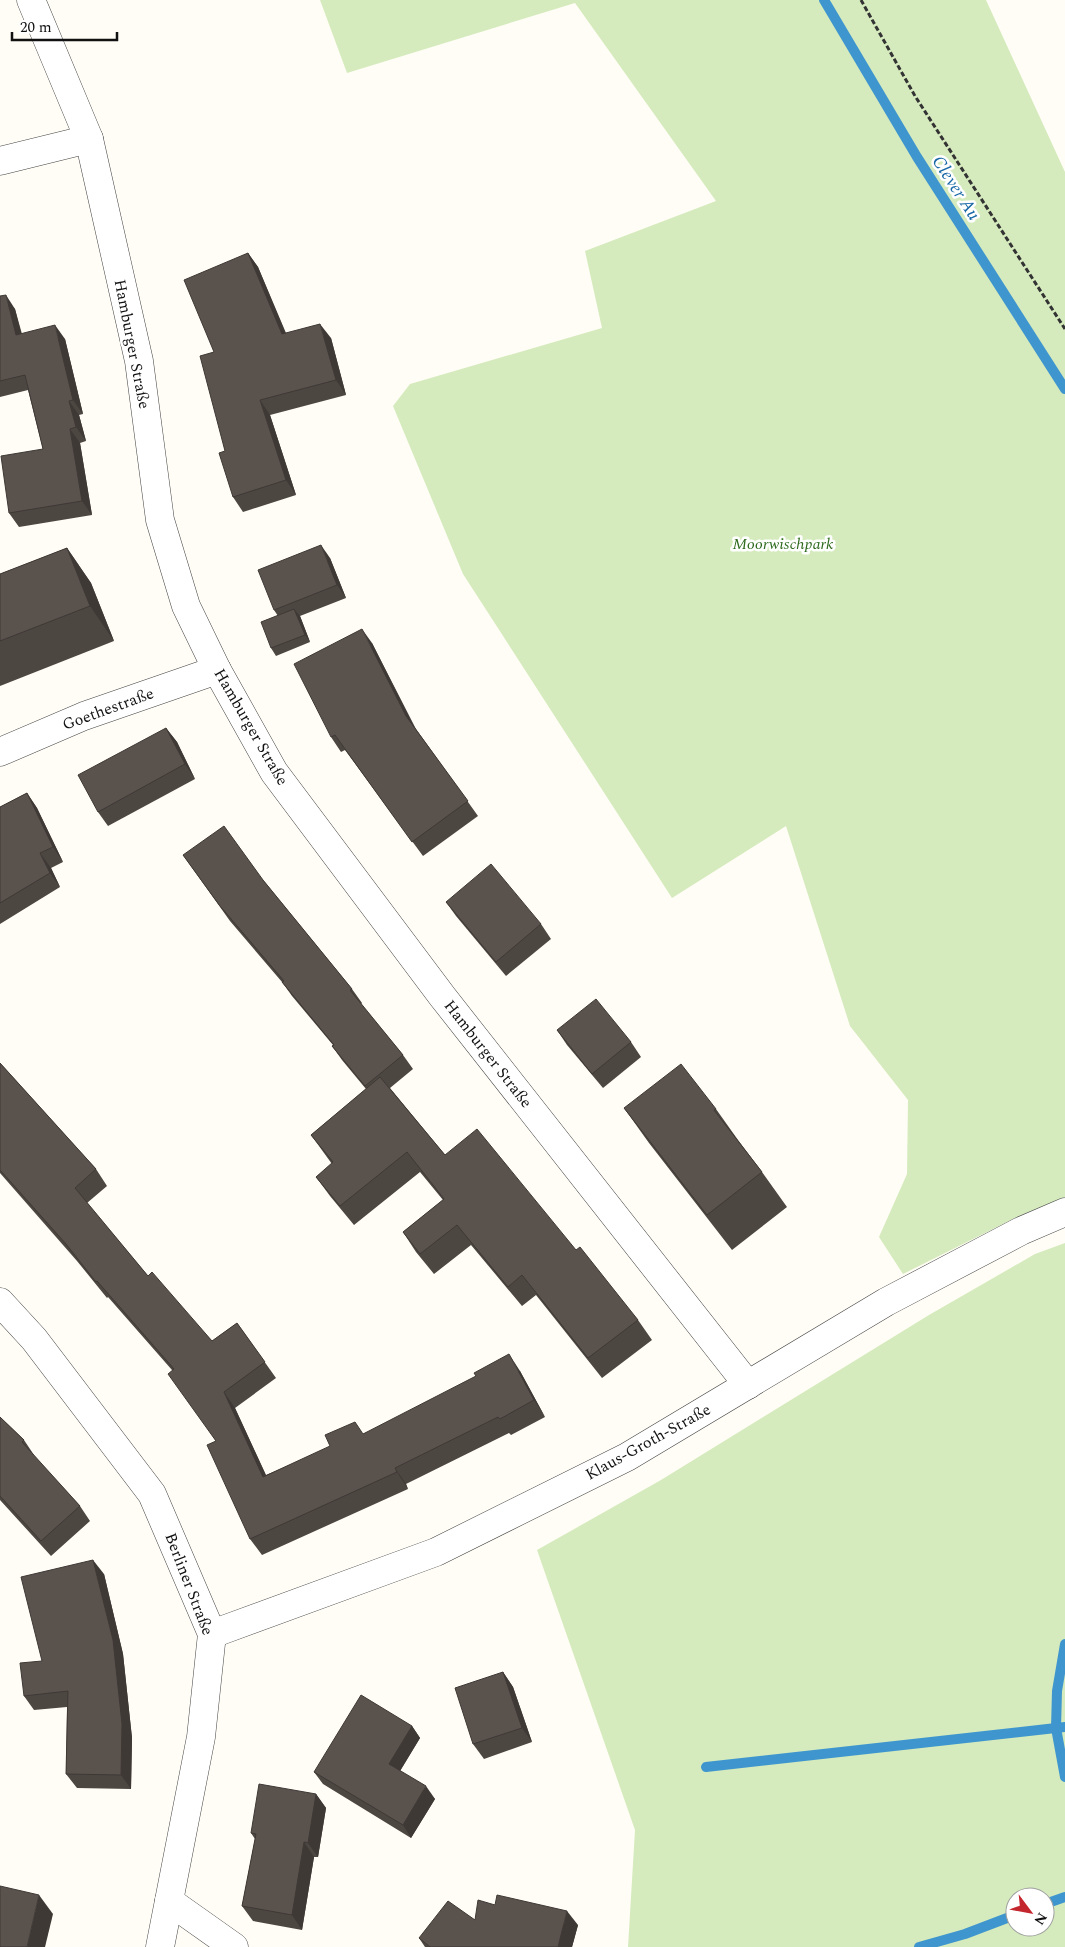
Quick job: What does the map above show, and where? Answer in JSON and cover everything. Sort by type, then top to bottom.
[{"type":"street","name":"Hamburger Straße","points":[[31,0],[89,139],[139,361],[160,520],[186,606],[217,670],[274,772],[442,996],[748,1385]]},
{"type":"street","points":[[0,161],[89,139]]},
{"type":"street","name":"Goethestraße","points":[[0,752],[84,716],[217,670]]},
{"type":"street","name":"Klaus-Groth-Straße","points":[[212,1634],[436,1552],[627,1457],[886,1302],[1021,1230],[1065,1212]]},
{"type":"street","name":"Berliner Straße","points":[[0,1302],[34,1339],[152,1494],[212,1634],[200,1737],[160,1947]]},
{"type":"street","points":[[169,1901],[234,1947]]},
{"type":"path","points":[[861,0],[915,96],[1065,329]]},
{"type":"green space","name":"Moorwischpark","points":[[320,0],[986,0],[1065,172],[1065,1197],[1019,1216],[903,1274],[879,1237],[907,1174],[908,1100],[850,1026],[786,826],[672,898],[463,574],[393,406],[410,384],[602,328],[585,251],[716,201],[575,3],[347,73]]},
{"type":"green space","points":[[1065,1243],[1065,1947],[628,1947],[635,1830],[537,1550],[661,1480],[929,1315],[1035,1254]]},
{"type":"building","points":[[248,253],[282,334],[320,324],[336,380],[260,400],[286,480],[233,497],[219,453],[225,451],[200,356],[214,352],[184,280]]},
{"type":"building","points":[[6,295],[16,335],[55,325],[73,400],[69,401],[76,427],[70,429],[82,501],[9,513],[1,456],[43,449],[25,375],[0,381],[0,296]]},
{"type":"building","points":[[321,545],[337,585],[274,610],[258,570]]},
{"type":"building","points":[[67,548],[90,606],[0,641],[0,574]]},
{"type":"building","points":[[294,609],[305,635],[271,648],[261,622]]},
{"type":"building","points":[[362,629],[406,716],[468,801],[412,842],[335,735],[331,737],[294,664]]},
{"type":"building","points":[[166,728],[185,764],[98,812],[78,775]]},
{"type":"building","points":[[27,793],[53,847],[40,853],[50,873],[0,903],[0,807]]},
{"type":"building","points":[[224,826],[263,880],[403,1055],[365,1086],[282,982],[284,981],[220,906],[183,855]]},
{"type":"building","points":[[491,864],[541,924],[496,962],[446,902]]},
{"type":"building","points":[[596,999],[631,1042],[592,1074],[557,1030]]},
{"type":"building","points":[[0,1063],[96,1169],[75,1188],[148,1276],[152,1272],[212,1341],[237,1323],[265,1362],[224,1392],[263,1477],[330,1446],[325,1435],[355,1422],[363,1434],[476,1376],[474,1373],[509,1354],[534,1400],[500,1419],[498,1417],[395,1468],[397,1472],[250,1539],[207,1445],[216,1441],[168,1374],[174,1369],[0,1170]]},
{"type":"building","points":[[681,1064],[762,1172],[707,1215],[624,1108]]},
{"type":"building","points":[[380,1077],[445,1155],[477,1129],[576,1250],[580,1247],[638,1320],[588,1358],[522,1275],[508,1287],[457,1225],[420,1254],[403,1232],[444,1199],[407,1152],[340,1206],[316,1177],[333,1162],[311,1135]]},
{"type":"building","points":[[0,1417],[24,1440],[22,1442],[80,1506],[41,1541],[0,1496]]},
{"type":"building","points":[[93,1560],[113,1640],[122,1724],[121,1775],[66,1774],[68,1691],[24,1696],[20,1663],[42,1661],[21,1577]]},
{"type":"building","points":[[503,1672],[522,1728],[473,1744],[455,1688]]},
{"type":"building","points":[[361,1695],[412,1726],[389,1764],[426,1786],[403,1825],[314,1772]]},
{"type":"building","points":[[259,1784],[316,1794],[308,1843],[304,1842],[292,1915],[242,1906],[256,1834],[251,1833]]},
{"type":"building","points":[[0,1886],[39,1895],[27,1947],[0,1947]]},
{"type":"building","points":[[497,1895],[567,1911],[558,1947],[430,1947],[419,1938],[448,1901],[475,1920],[478,1900],[495,1905]]},
{"type":"waterway","name":"Clever Au","points":[[824,0],[917,157],[1065,389]]},
{"type":"waterway","points":[[1065,1644],[1057,1691],[1056,1728],[1065,1777]]},
{"type":"waterway","points":[[706,1767],[1065,1727]]},
{"type":"waterway","points":[[1055,1900],[1065,1897]]},
{"type":"waterway","points":[[919,1947],[965,1934],[1005,1919]]}]
